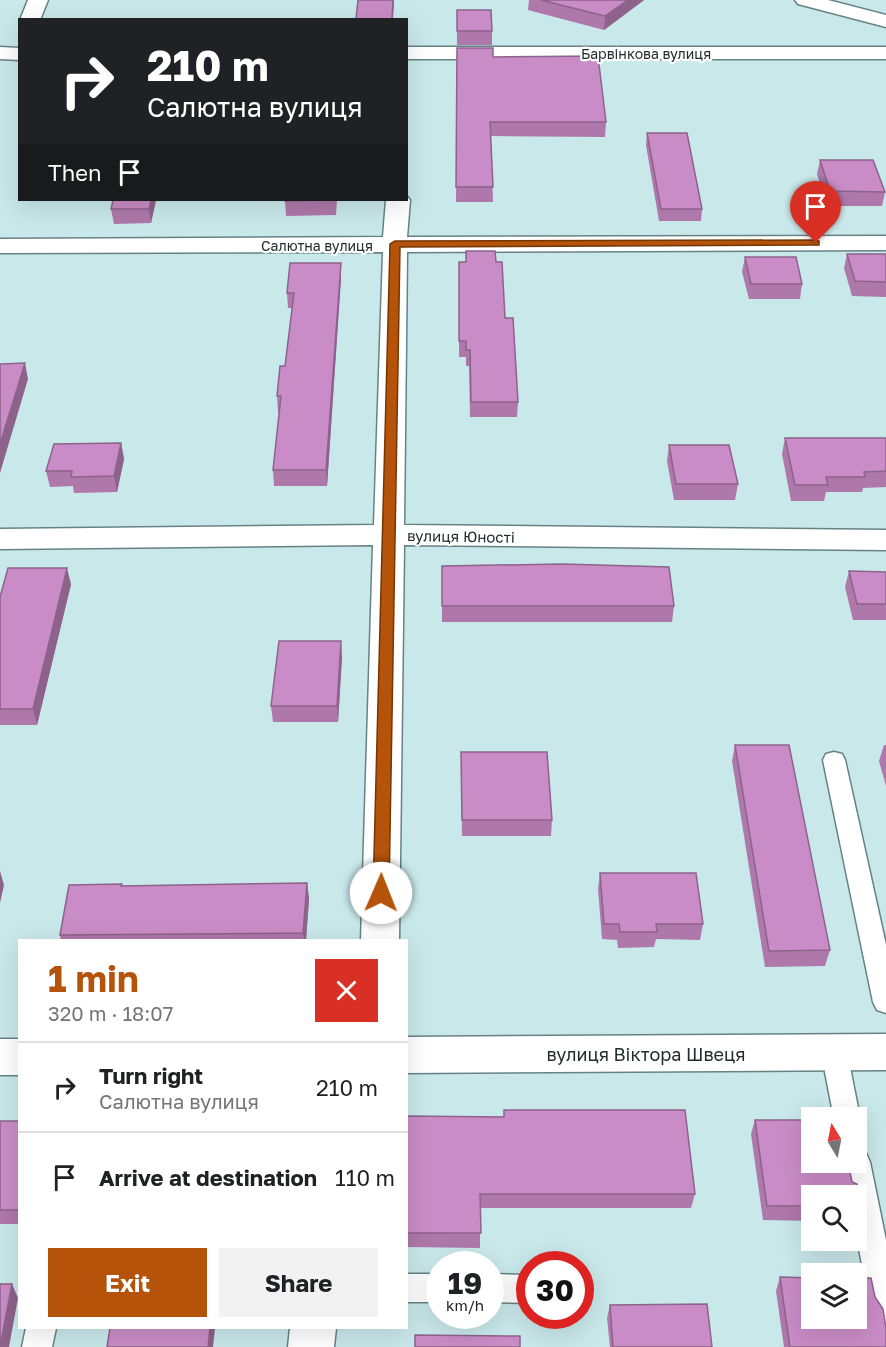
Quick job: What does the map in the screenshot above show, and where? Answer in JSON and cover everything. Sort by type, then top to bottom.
[{"type":"street","points":[[31,18],[38,0]]},
{"type":"street","points":[[805,0],[886,21]]},
{"type":"street","name":"Барвінкова вулиця","points":[[408,53],[886,52]]},
{"type":"street","points":[[380,939],[395,244],[399,201]]},
{"type":"street","name":"Салютна вулиця","points":[[0,246],[886,243]]},
{"type":"street","name":"вулиця Юності","points":[[0,539],[389,535],[886,540]]},
{"type":"street","name":"вулиця Віктора Швеця","points":[[408,1055],[886,1052]]},
{"type":"street","points":[[0,1057],[18,1057]]},
{"type":"street","points":[[312,1347],[313,1329]]},
{"type":"lane","points":[[834,760],[886,1002]]},
{"type":"lane","points":[[834,1052],[845,1107]]},
{"type":"lane","points":[[858,1173],[886,1310]]},
{"type":"lane","points":[[408,1288],[426,1288]]},
{"type":"lane","points":[[37,1347],[40,1329]]},
{"type":"building","points":[[358,0],[393,0],[392,18],[356,18]]},
{"type":"building","points":[[541,0],[628,0],[605,16]]},
{"type":"building","points":[[457,10],[491,10],[492,31],[457,31]]},
{"type":"building","points":[[457,48],[493,48],[493,57],[598,56],[606,122],[490,122],[493,187],[456,187]]},
{"type":"building","points":[[647,133],[687,133],[702,209],[661,209]]},
{"type":"building","points":[[820,160],[873,160],[885,192],[830,191]]},
{"type":"building","points":[[113,201],[151,201],[149,209],[111,209]]},
{"type":"building","points":[[466,251],[495,251],[496,262],[502,262],[505,318],[513,318],[518,402],[471,402],[470,350],[466,350],[466,341],[459,341],[459,262],[466,262]]},
{"type":"building","points":[[847,254],[886,254],[886,282],[855,281]]},
{"type":"building","points":[[745,257],[796,257],[802,284],[751,284]]},
{"type":"building","points":[[290,263],[341,263],[326,470],[273,470],[281,396],[277,396],[280,366],[285,366],[294,293],[287,293]]},
{"type":"building","points":[[25,363],[0,444],[0,364]]},
{"type":"building","points":[[785,438],[886,438],[886,471],[864,472],[865,477],[826,477],[828,485],[795,485]]},
{"type":"building","points":[[121,443],[114,476],[71,477],[72,471],[46,471],[54,444]]},
{"type":"building","points":[[669,445],[729,445],[738,484],[676,484]]},
{"type":"building","points":[[562,564],[669,567],[674,606],[442,606],[442,566]]},
{"type":"building","points":[[8,568],[67,568],[33,709],[0,709],[0,597]]},
{"type":"building","points":[[849,571],[886,572],[886,604],[857,604]]},
{"type":"building","points":[[279,641],[341,641],[337,706],[271,706]]},
{"type":"building","points":[[735,745],[789,745],[830,950],[769,951]]},
{"type":"building","points":[[461,752],[547,752],[552,820],[462,820]]},
{"type":"building","points":[[600,873],[696,873],[703,924],[656,924],[657,932],[620,932],[619,924],[604,924]]},
{"type":"building","points":[[307,883],[303,933],[60,935],[69,885]]},
{"type":"building","points":[[504,1110],[685,1110],[695,1194],[480,1194],[481,1233],[408,1233],[408,1116],[504,1117]]},
{"type":"building","points":[[755,1120],[801,1120],[801,1173],[850,1173],[852,1182],[857,1184],[801,1185],[801,1206],[767,1206]]},
{"type":"building","points":[[0,1121],[18,1121],[18,1210],[0,1210]]},
{"type":"building","points":[[780,1277],[801,1278],[801,1329],[867,1329],[867,1278],[871,1278],[875,1297],[883,1309],[886,1347],[790,1347]]},
{"type":"building","points":[[0,1284],[12,1284],[0,1347]]},
{"type":"building","points":[[707,1304],[712,1347],[613,1347],[610,1305]]},
{"type":"building","points":[[110,1329],[210,1329],[208,1347],[107,1347]]},
{"type":"building","points":[[415,1335],[520,1336],[520,1347],[415,1347]]},
{"type":"route","points":[[381,893],[395,244],[816,243]]}]
